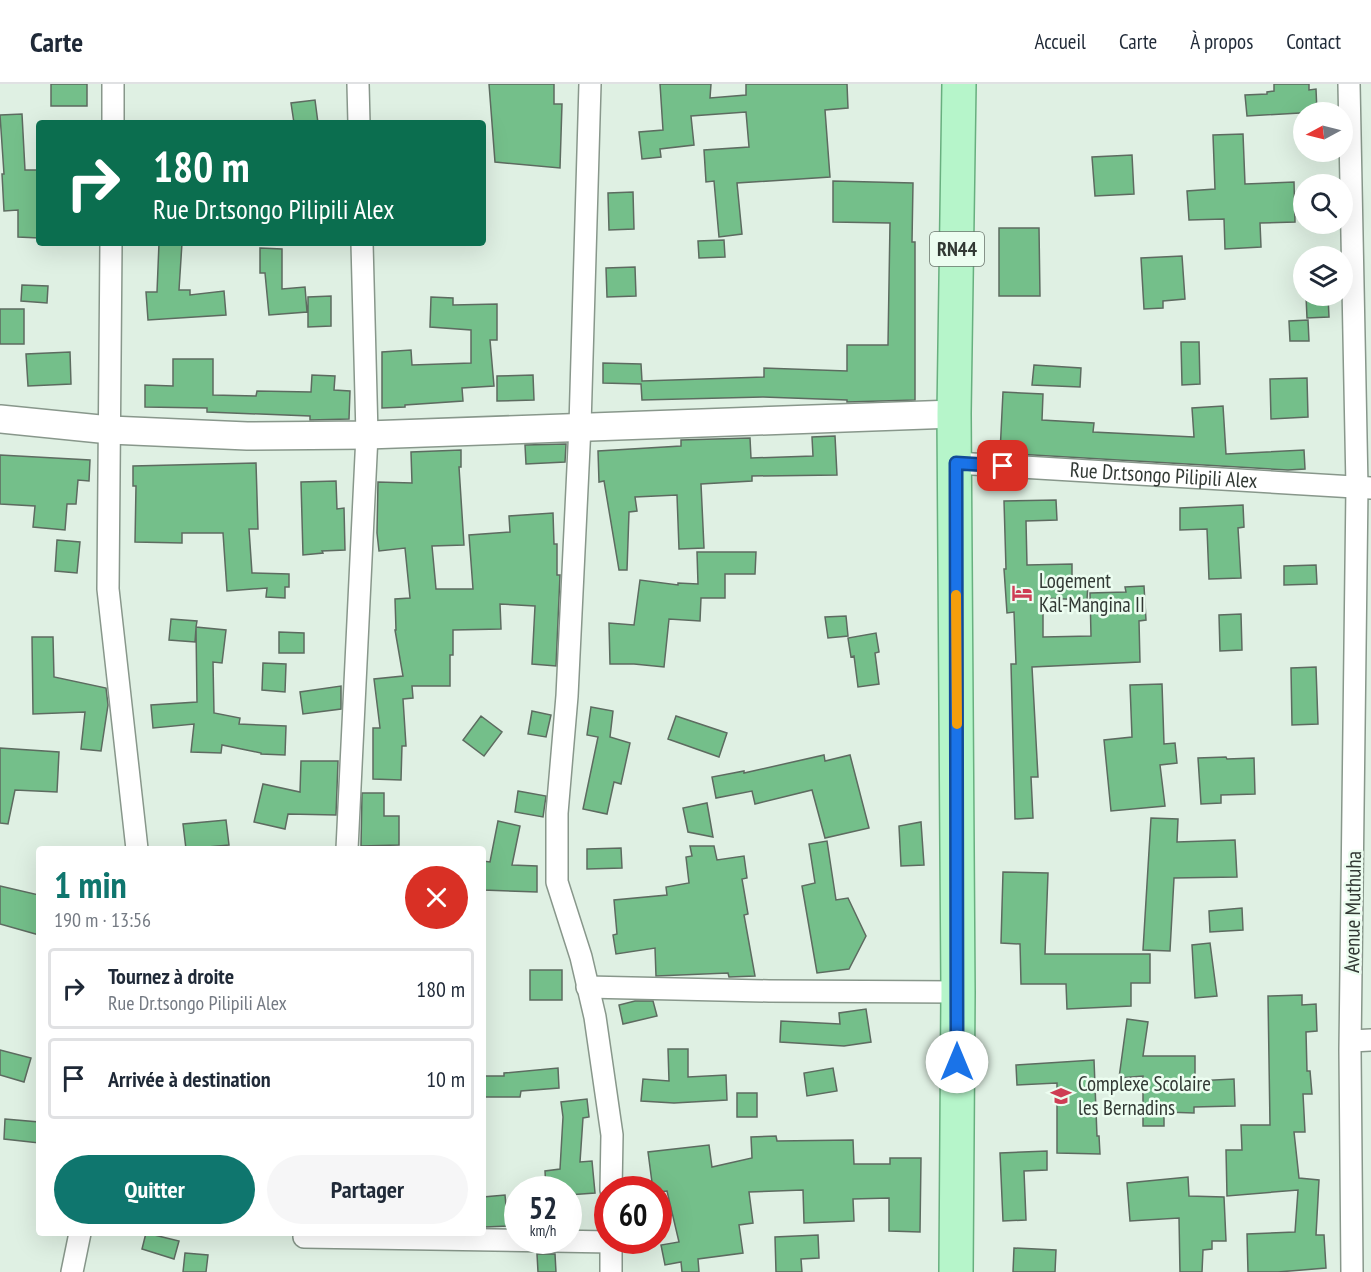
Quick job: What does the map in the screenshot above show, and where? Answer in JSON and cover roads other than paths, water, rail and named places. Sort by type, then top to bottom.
[{"type":"main road","name":"RN44","points":[[956,1272],[958,992],[954,414],[959,84]]},
{"type":"street","points":[[113,84],[113,120]]},
{"type":"street","points":[[358,84],[359,120]]},
{"type":"street","points":[[590,84],[580,426],[567,696],[557,813],[557,882],[581,957],[594,1017],[612,1135],[611,1176]]},
{"type":"street","name":"Avenue Muthuha","points":[[1349,84],[1364,488],[1361,1040],[1352,1272]]},
{"type":"street","points":[[111,246],[108,589],[137,846]]},
{"type":"street","points":[[347,846],[367,435],[362,246]]},
{"type":"street","points":[[0,419],[110,430],[247,436],[367,435],[954,414]]},
{"type":"street","name":"Rue Dr.tsongo Pilipili Alex","points":[[956,463],[1364,488]]},
{"type":"street","points":[[587,987],[958,992]]},
{"type":"street","points":[[72,1272],[79,1236]]},
{"type":"street","points":[[304,1237],[594,1241]]},
{"type":"street","points":[[611,1254],[611,1272]]},
{"type":"place","name":"Logement Kal-Mangina II","points":[[1022,593]]},
{"type":"place","name":"Complexe Scolaire les Bernadins","points":[[1061,1096]]}]
